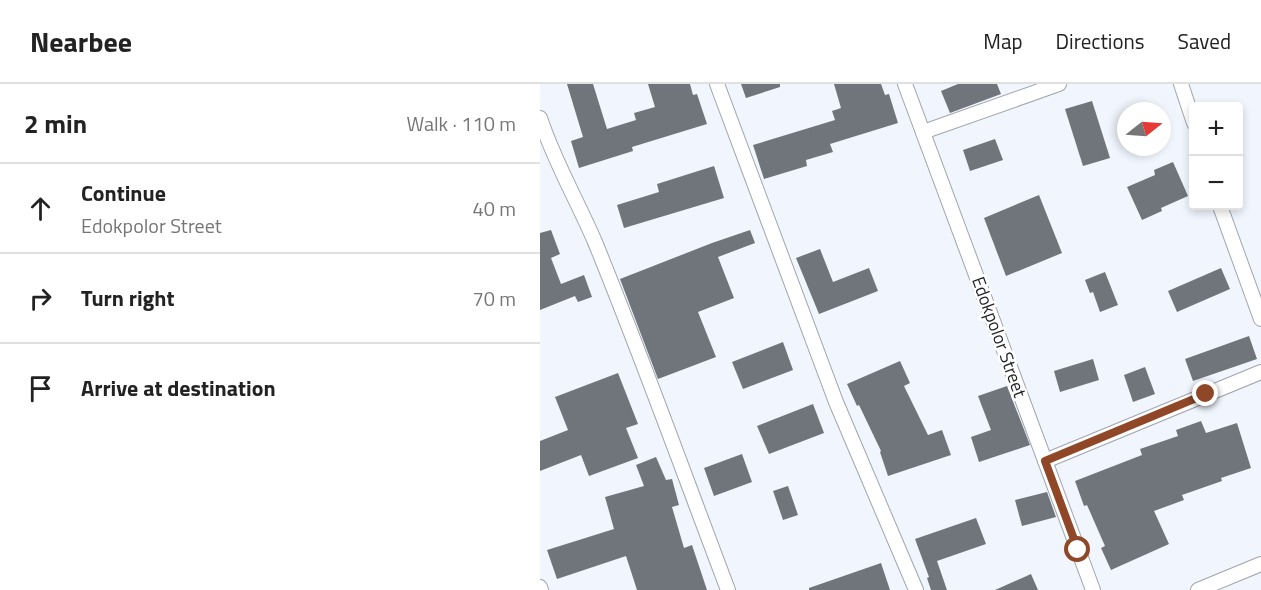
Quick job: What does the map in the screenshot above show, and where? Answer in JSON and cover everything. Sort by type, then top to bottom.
[{"type":"street","points":[[717,84],[836,402],[916,590]]},
{"type":"street","name":"Edokpolor Street","points":[[905,84],[1093,590]]},
{"type":"street","points":[[923,132],[1059,84]]},
{"type":"street","points":[[1181,84],[1189,108]]},
{"type":"street","points":[[540,118],[549,145],[594,240],[728,590]]},
{"type":"street","points":[[1221,210],[1261,320]]},
{"type":"street","points":[[1045,461],[1261,372]]},
{"type":"street","points":[[1198,590],[1261,564]]},
{"type":"building","points":[[567,84],[593,84],[607,129],[636,120],[634,113],[655,107],[648,84],[690,84],[693,95],[697,94],[707,124],[632,147],[633,151],[579,168],[571,141],[583,137]]},
{"type":"building","points":[[741,84],[780,84],[780,87],[746,98]]},
{"type":"building","points":[[834,84],[881,84],[885,95],[889,94],[898,123],[830,144],[833,152],[806,160],[807,166],[764,179],[753,145],[835,120],[832,111],[841,108]]},
{"type":"building","points":[[958,84],[997,84],[1001,94],[950,113],[941,91]]},
{"type":"building","points":[[1092,101],[1110,158],[1083,166],[1065,109]]},
{"type":"building","points":[[995,139],[1003,160],[970,171],[963,150]]},
{"type":"building","points":[[1173,162],[1188,196],[1161,208],[1162,211],[1142,220],[1127,187],[1155,175],[1154,170]]},
{"type":"building","points":[[714,166],[724,198],[624,228],[617,205],[659,192],[657,184]]},
{"type":"building","points":[[1039,195],[1062,253],[1006,276],[984,218]]},
{"type":"building","points":[[551,230],[560,254],[551,258],[561,284],[584,275],[592,297],[578,302],[575,296],[540,310],[540,233]]},
{"type":"building","points":[[750,230],[755,243],[718,257],[734,298],[698,312],[716,357],[658,379],[620,279]]},
{"type":"building","points":[[820,249],[833,282],[869,268],[878,291],[819,314],[796,258]]},
{"type":"building","points":[[1221,268],[1230,289],[1177,312],[1168,291]]},
{"type":"building","points":[[1105,272],[1118,305],[1100,312],[1093,292],[1090,293],[1085,280]]},
{"type":"building","points":[[1249,336],[1257,359],[1193,381],[1185,359]]},
{"type":"building","points":[[783,342],[793,370],[743,389],[732,362]]},
{"type":"building","points":[[1093,359],[1099,380],[1060,392],[1054,371]]},
{"type":"building","points":[[900,361],[910,383],[904,386],[928,435],[942,430],[951,455],[888,476],[881,451],[847,384]]},
{"type":"building","points":[[1145,367],[1155,394],[1133,402],[1124,375]]},
{"type":"building","points":[[618,373],[638,424],[626,428],[638,458],[589,476],[581,455],[540,471],[540,441],[568,430],[555,397]]},
{"type":"building","points":[[1007,386],[1030,445],[979,462],[971,437],[991,430],[978,396]]},
{"type":"building","points":[[813,404],[824,433],[769,454],[757,426]]},
{"type":"building","points":[[1201,421],[1206,433],[1237,423],[1251,468],[1182,495],[1184,500],[1154,511],[1169,544],[1111,570],[1101,548],[1105,546],[1087,505],[1084,506],[1075,481],[1142,455],[1140,449],[1178,436],[1176,430]]},
{"type":"building","points":[[742,454],[752,482],[714,496],[704,468]]},
{"type":"building","points":[[656,457],[666,480],[672,479],[679,505],[672,507],[684,548],[692,545],[707,590],[637,590],[626,556],[557,579],[547,550],[614,529],[605,497],[644,486],[636,465]]},
{"type":"building","points":[[788,486],[798,515],[783,520],[773,491]]},
{"type":"building","points":[[1047,492],[1056,517],[1022,526],[1015,500]]},
{"type":"building","points":[[976,518],[986,544],[937,561],[947,590],[931,590],[927,578],[929,577],[915,539]]},
{"type":"building","points":[[881,563],[890,590],[809,590],[809,588]]},
{"type":"building","points":[[1031,574],[1038,590],[995,590]]},
{"type":"route","points":[[1078,550],[1045,461],[1206,394]]}]
